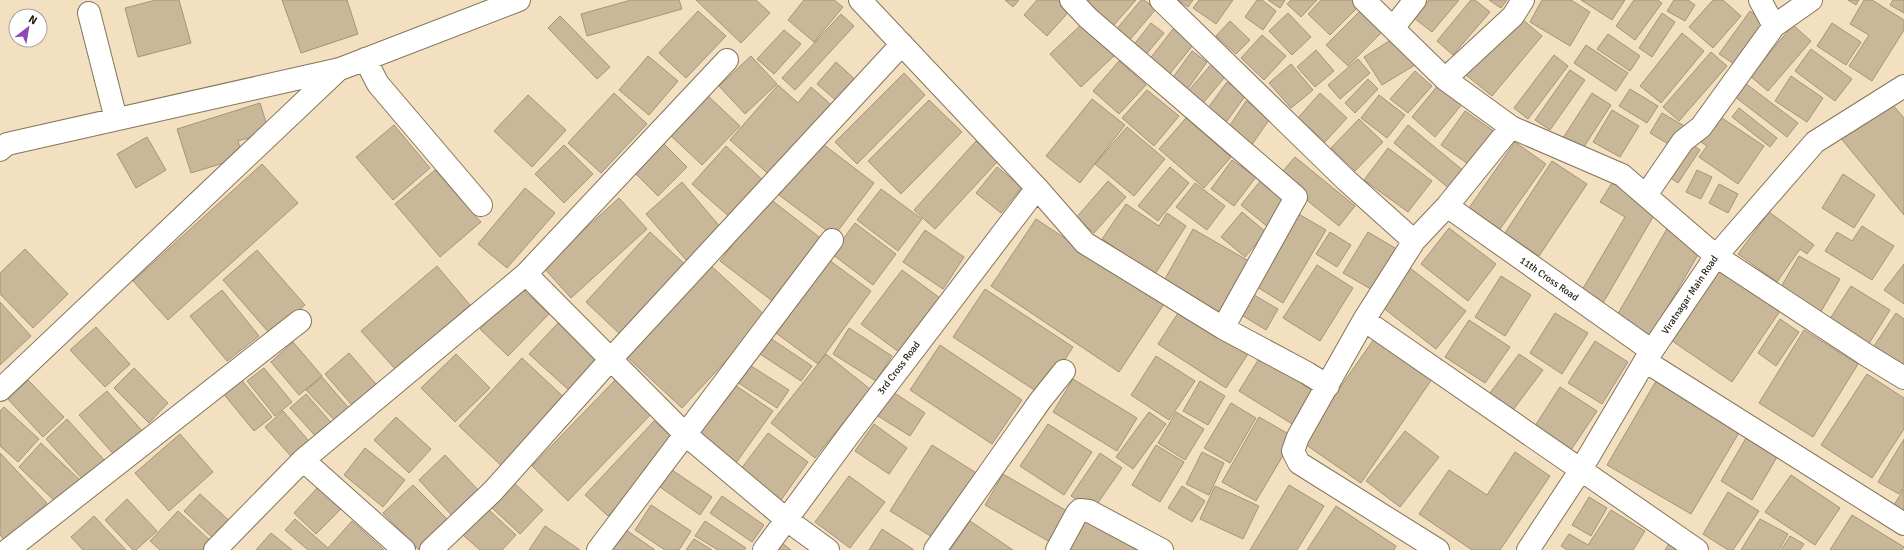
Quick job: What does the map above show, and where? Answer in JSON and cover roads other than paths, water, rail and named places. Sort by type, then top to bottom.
[{"type":"street","points":[[0,150],[7,144],[340,69],[519,0]]},
{"type":"street","points":[[860,0],[1037,188],[1085,243],[1223,328],[1293,365],[1328,386]]},
{"type":"street","points":[[1070,0],[1088,18],[1296,197],[1223,328]]},
{"type":"street","points":[[1161,0],[1340,175],[1414,241]]},
{"type":"street","points":[[1364,0],[1445,80],[1511,127],[1622,175],[1716,256],[1904,378]]},
{"type":"street","points":[[1393,28],[1416,0]]},
{"type":"street","points":[[1445,80],[1513,16],[1523,0]]},
{"type":"street","points":[[1760,0],[1774,26]]},
{"type":"street","points":[[1646,195],[1683,141],[1701,127],[1774,26],[1811,0]]},
{"type":"street","points":[[89,13],[116,119]]},
{"type":"street","points":[[431,550],[493,491],[610,360],[902,44]]},
{"type":"street","points":[[365,59],[378,84],[481,205]]},
{"type":"street","points":[[215,550],[302,460],[526,274],[727,60]]},
{"type":"street","points":[[0,390],[340,69]]},
{"type":"street","name":"Viratnagar Main Road","points":[[1528,550],[1580,471],[1648,356],[1716,256],[1815,142],[1904,86]]},
{"type":"street","points":[[1438,550],[1299,462],[1293,451],[1298,437],[1364,320],[1414,241],[1447,206],[1511,127]]},
{"type":"street","name":"3rd Cross Road","points":[[764,550],[848,436],[1037,188]]},
{"type":"street","name":"11th Cross Road","points":[[1447,206],[1648,356],[1904,524]]},
{"type":"street","points":[[598,550],[832,240]]},
{"type":"street","points":[[526,274],[686,435],[787,520],[828,550]]},
{"type":"street","points":[[1364,320],[1580,471],[1697,550]]},
{"type":"street","points":[[8,550],[300,321]]},
{"type":"street","points":[[934,550],[1031,413],[1064,371]]},
{"type":"street","points":[[302,460],[404,550]]},
{"type":"street","points":[[1058,550],[1077,513],[1083,510],[1089,511],[1162,550]]}]
